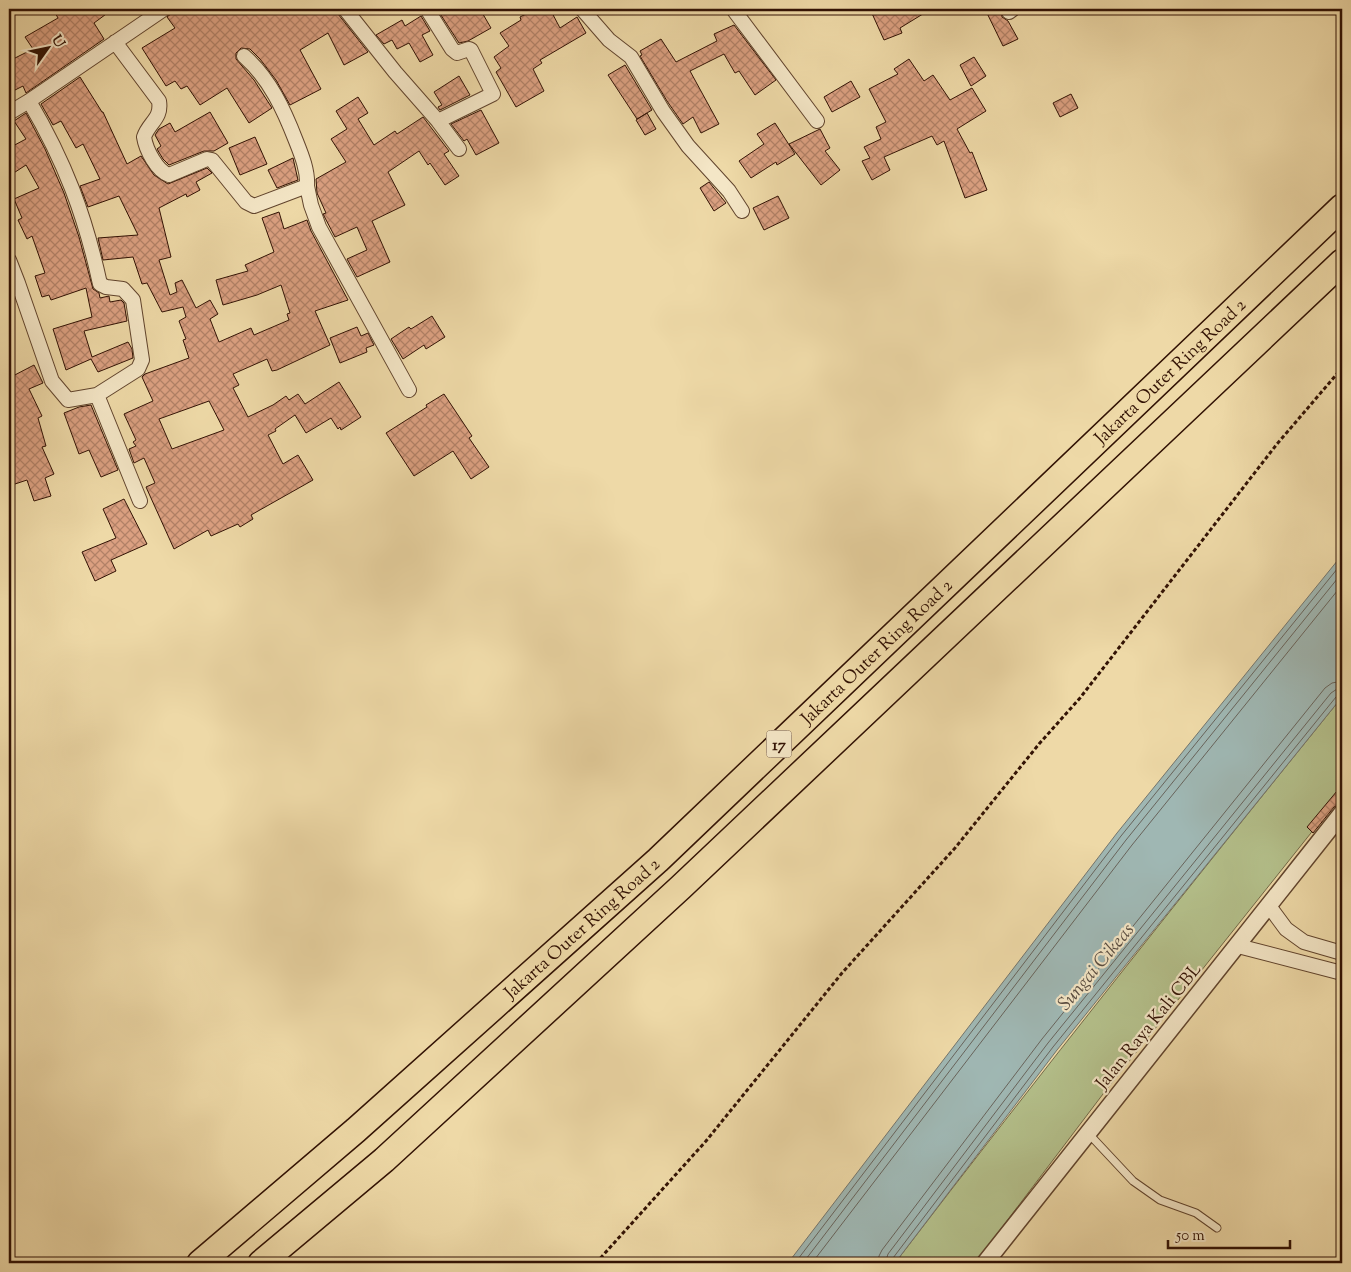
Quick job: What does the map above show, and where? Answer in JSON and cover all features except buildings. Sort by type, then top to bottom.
[{"type":"highway","name":"Jakarta Outer Ring Road 2","points":[[200,1263],[356,1130],[658,860],[1342,207]]},
{"type":"highway","name":"Jakarta Outer Ring Road 2","points":[[261,1263],[384,1160],[681,887],[1342,262]]},
{"type":"street","points":[[9,113],[164,9]]},
{"type":"street","points":[[346,9],[395,72],[460,149]]},
{"type":"street","points":[[427,9],[452,49],[457,53],[471,50],[493,94],[438,121]]},
{"type":"street","points":[[582,9],[609,40],[631,57],[663,111],[688,146],[729,191],[742,211]]},
{"type":"street","points":[[733,9],[817,121]]},
{"type":"street","points":[[115,42],[159,100],[160,111],[144,137],[145,143],[157,166],[165,174],[171,175],[207,159],[212,160],[246,202],[252,206],[307,186]]},
{"type":"street","points":[[244,56],[256,66],[271,86],[284,111],[302,158],[307,176],[311,205],[319,227],[409,390]]},
{"type":"street","points":[[9,260],[52,381],[68,400],[97,395],[138,369],[142,360],[133,300],[123,288],[106,287],[100,284],[92,246],[76,196],[50,136],[29,101]]},
{"type":"street","points":[[97,395],[140,501]]},
{"type":"street","name":"Jalan Raya Kali CBL","points":[[985,1263],[1342,813]]},
{"type":"street","points":[[1269,906],[1286,929],[1304,942],[1342,953]]},
{"type":"street","points":[[1299,962],[1304,942]]},
{"type":"street","points":[[1238,946],[1342,973]]},
{"type":"lane","points":[[1088,1133],[1132,1181],[1160,1200],[1196,1213],[1217,1228]]},
{"type":"path","points":[[596,1263],[706,1141],[842,973],[955,848],[1039,744],[1080,698],[1277,444],[1342,368]]},
{"type":"green space","points":[[1342,697],[1342,794],[1103,1094],[975,1263],[895,1263],[1005,1120]]},
{"type":"water","name":"Sungai Cikeas","points":[[1342,555],[1342,697],[1057,1050],[895,1263],[788,1263],[1117,833]]}]
